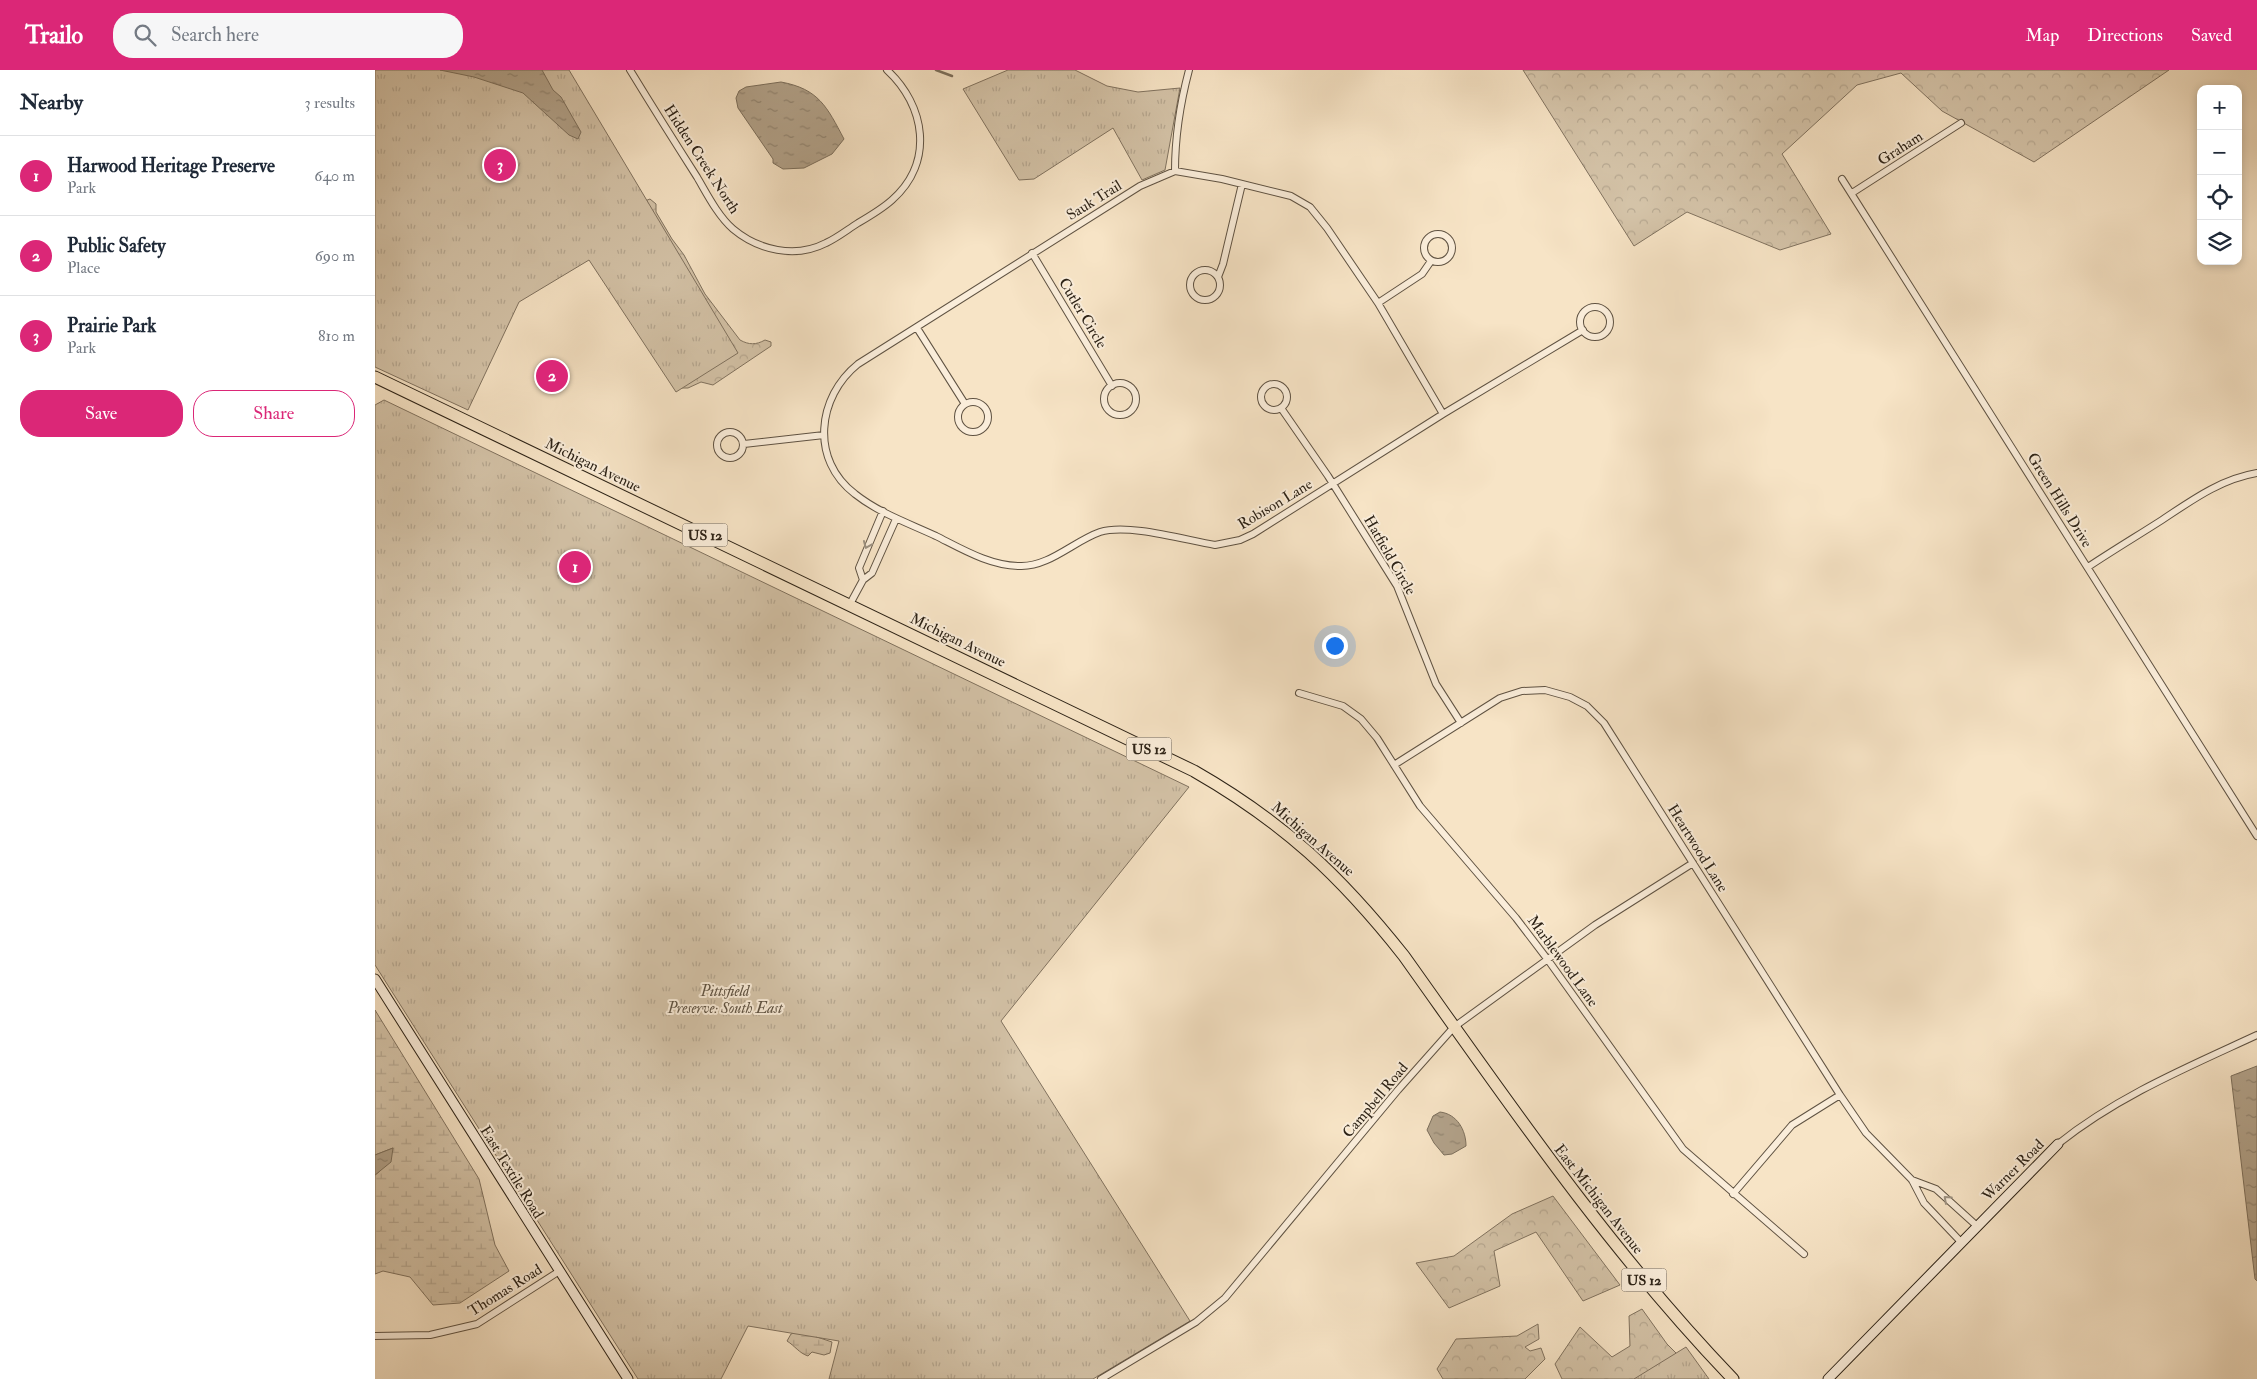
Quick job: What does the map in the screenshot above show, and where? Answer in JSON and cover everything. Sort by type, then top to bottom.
[{"type":"highway","name":"Michigan Avenue","points":[[375,377],[1194,771],[1251,806],[1312,854],[1353,894],[1404,956],[1454,1027]]},
{"type":"highway","name":"East Michigan Avenue","points":[[1454,1027],[1591,1215],[1662,1301],[1733,1379]]},
{"type":"main road","name":"East Textile Road","points":[[375,979],[558,1272],[628,1379]]},
{"type":"main road","name":"Warner Road","points":[[1827,1379],[2058,1144]]},
{"type":"street","name":"Hidden Creek North","points":[[630,70],[716,207],[732,229],[755,244],[777,250],[797,251],[824,244],[875,213],[893,199],[909,179],[918,159],[920,140],[916,111],[908,93],[887,70]]},
{"type":"street","points":[[1189,70],[1182,97],[1175,142],[1175,171],[1291,196],[1310,207],[1337,241],[1378,303],[1443,414]]},
{"type":"street","name":"Graham","points":[[1852,193],[1961,123]]},
{"type":"street","name":"Sauk Trail","points":[[896,519],[855,494],[842,482],[827,452],[824,436],[828,405],[845,375],[858,364],[1139,186],[1175,171]]},
{"type":"street","name":"Green Hills Drive","points":[[1842,179],[2257,836]]},
{"type":"street","points":[[1218,278],[1210,271],[1199,271],[1192,277],[1191,291],[1201,300],[1211,300],[1218,293],[1220,288],[1218,278],[1242,184]]},
{"type":"street","points":[[1443,235],[1450,241],[1452,250],[1450,255],[1443,262],[1431,261],[1424,252],[1424,243],[1430,236],[1443,235]]},
{"type":"street","name":"Cutler Circle","points":[[1032,253],[1112,386]]},
{"type":"street","points":[[1378,303],[1422,274],[1431,261]]},
{"type":"street","points":[[1588,309],[1603,309],[1609,317],[1610,327],[1604,335],[1595,337],[1583,330],[1581,316],[1588,309]]},
{"type":"street","points":[[917,328],[965,404]]},
{"type":"street","name":"Robison Lane","points":[[896,519],[990,561],[1021,566],[1036,564],[1101,532],[1124,529],[1215,545],[1228,544],[1253,534],[1443,414],[1583,330]]},
{"type":"street","points":[[1123,384],[1132,389],[1135,394],[1136,399],[1133,408],[1126,414],[1111,413],[1105,405],[1105,394],[1112,386],[1123,384]]},
{"type":"street","name":"Hatfield Circle","points":[[1278,384],[1286,390],[1287,400],[1281,408],[1271,409],[1263,403],[1262,393],[1268,385],[1278,384]]},
{"type":"street","points":[[974,402],[986,409],[988,418],[980,430],[970,431],[961,426],[958,417],[965,404],[974,402]]},
{"type":"street","name":"Hatfield Circle","points":[[1281,408],[1333,484],[1397,586],[1436,684],[1461,723]]},
{"type":"street","points":[[733,432],[740,436],[744,444],[738,455],[730,458],[719,452],[717,444],[721,436],[733,432]]},
{"type":"street","points":[[744,444],[824,436]]},
{"type":"street","points":[[2088,567],[2197,497],[2223,483],[2243,476],[2257,474]]},
{"type":"street","points":[[863,580],[859,568],[883,511]]},
{"type":"street","points":[[850,604],[863,580],[872,573],[896,519]]},
{"type":"street","name":"Heartwood Lane","points":[[1394,765],[1501,698],[1521,691],[1545,690],[1570,697],[1587,706],[1604,723],[1866,1133],[1912,1180],[1924,1203],[1961,1242]]},
{"type":"street","name":"Marblewood Lane","points":[[1299,692],[1343,706],[1361,719],[1377,738],[1420,806],[1441,833],[1516,918],[1548,960],[1683,1149],[1804,1254]]},
{"type":"street","name":"Campbell Road","points":[[1101,1379],[1196,1322],[1225,1298],[1398,1090],[1454,1027],[1595,925],[1693,863]]},
{"type":"street","name":"Warner Road","points":[[2058,1144],[2099,1114],[2127,1098],[2257,1035]]},
{"type":"street","points":[[1733,1194],[1792,1125],[1840,1095]]},
{"type":"street","name":"Heartwood Lane","points":[[1912,1180],[1936,1189],[1977,1226]]},
{"type":"street","name":"Thomas Road","points":[[375,1336],[431,1335],[477,1324],[558,1272]]},
{"type":"green space","points":[[375,70],[569,70],[738,353],[676,392],[589,260],[519,302],[468,410],[375,367]]},
{"type":"green space","points":[[1008,70],[1075,70],[1107,86],[1138,92],[1180,88],[1165,170],[1142,180],[1113,128],[1034,179],[1019,180],[963,89]]},
{"type":"green space","points":[[1523,70],[2169,70],[2034,162],[1942,111],[1901,73],[1857,85],[1782,154],[1831,234],[1780,250],[1687,212],[1634,246]]},
{"type":"green space","points":[[650,199],[656,204],[656,212],[684,255],[705,294],[740,340],[753,344],[765,340],[771,342],[771,346],[713,385],[701,382],[688,388],[677,388],[642,202]]},
{"type":"green space","name":"Pittsfield Preserve: South East","points":[[384,400],[1189,787],[1001,1021],[1190,1321],[1093,1379],[829,1379],[839,1341],[748,1326],[721,1379],[638,1379],[375,965],[375,405]]},
{"type":"green space","points":[[375,1010],[479,1179],[495,1245],[509,1271],[460,1303],[433,1305],[410,1277],[383,1271],[375,1274],[375,1175],[379,1172],[393,1148],[375,1155]]},
{"type":"green space","points":[[1553,1196],[1620,1285],[1583,1301],[1536,1232],[1494,1251],[1500,1286],[1449,1308],[1416,1263],[1454,1256],[1512,1214]]},
{"type":"green space","points":[[1642,1309],[1667,1344],[1702,1379],[1562,1379],[1555,1364],[1580,1327],[1612,1357],[1630,1346],[1629,1316]]},
{"type":"green space","points":[[1538,1324],[1539,1339],[1525,1347],[1530,1351],[1541,1348],[1545,1359],[1525,1379],[1443,1379],[1437,1369],[1456,1339],[1517,1336]]},
{"type":"green space","points":[[799,1331],[832,1342],[830,1353],[824,1355],[812,1352],[808,1356],[802,1353],[787,1341],[791,1334]]},
{"type":"green space","points":[[1686,1347],[1709,1379],[1634,1379]]},
{"type":"water","points":[[440,70],[542,70],[553,90],[561,97],[581,132],[578,139],[569,135],[523,93],[474,77]]},
{"type":"water","points":[[781,82],[804,89],[820,101],[827,109],[844,139],[832,154],[804,168],[783,169],[773,163],[773,159],[738,108],[736,98],[739,91],[746,87]]},
{"type":"water","points":[[2257,1066],[2257,1281],[2255,1279],[2231,1076]]},
{"type":"water","points":[[1440,1112],[1456,1119],[1466,1140],[1466,1146],[1452,1154],[1444,1155],[1434,1143],[1427,1130],[1433,1116]]},
{"type":"water","points":[[393,1148],[391,1162],[375,1175],[375,1155]]},
{"type":"waterway","points":[[936,70],[952,76]]},
{"type":"place","name":"Prairie Park","points":[[500,165]]},
{"type":"place","name":"Public Safety","points":[[552,376]]},
{"type":"place","name":"Harwood Heritage Preserve","points":[[575,567]]}]
